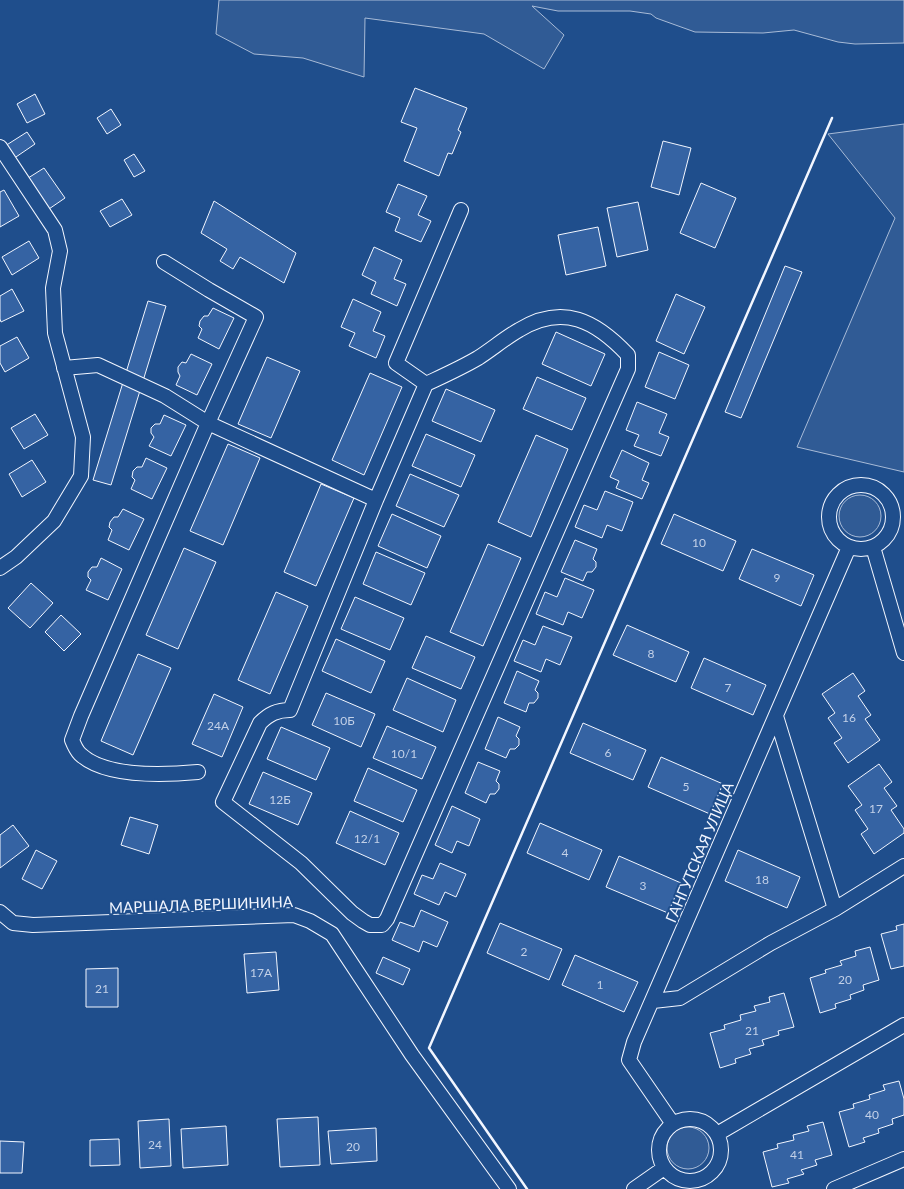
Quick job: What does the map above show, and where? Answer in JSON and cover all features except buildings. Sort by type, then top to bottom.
[{"type":"street","points":[[0,147],[55,230],[60,252],[53,288],[55,333],[84,437],[81,476],[54,521],[16,557],[0,568]]},
{"type":"street","points":[[426,384],[396,362],[461,210]]},
{"type":"street","points":[[164,262],[256,317],[208,423],[72,740],[78,752],[87,760],[116,771],[174,774],[198,772]]},
{"type":"street","points":[[549,316],[584,320],[613,339],[628,355],[628,369],[387,920],[382,925],[370,925],[352,912],[301,863],[223,802],[260,722],[268,715],[281,710],[290,710],[376,500],[426,384],[477,359],[520,329],[549,316]]},
{"type":"street","points":[[64,368],[98,365],[165,396],[208,423],[376,500]]},
{"type":"street","points":[[865,485],[876,488],[884,494],[890,503],[893,513],[892,524],[888,533],[882,541],[873,547],[862,549],[849,547],[835,535],[831,526],[832,505],[837,496],[855,486],[865,485]]},
{"type":"street","name":"ГАНГУТСКАЯ УЛИЦА","points":[[674,1124],[629,1060],[634,1042],[849,547]]},
{"type":"street","points":[[873,547],[904,653]]},
{"type":"street","points":[[776,716],[835,909]]},
{"type":"street","points":[[653,1001],[680,998],[771,943],[835,909],[904,866]]},
{"type":"street","name":"МАРШАЛА ВЕРШИНИНА","points":[[0,912],[13,923],[33,925],[285,915],[294,915],[310,921],[332,934],[412,1055],[509,1189]]},
{"type":"street","points":[[717,1134],[904,1025]]},
{"type":"street","points":[[682,1120],[702,1121],[717,1134],[721,1144],[721,1155],[718,1165],[707,1176],[692,1182],[672,1176],[664,1168],[660,1158],[659,1148],[661,1139],[666,1130],[674,1124],[682,1120]]},
{"type":"street","points":[[834,1189],[904,1159]]},
{"type":"street","points":[[634,1189],[664,1168]]},
{"type":"street","points":[[707,1176],[714,1189]]},
{"type":"shaded area","points":[[219,0],[904,0],[904,43],[855,44],[838,42],[794,30],[763,33],[695,32],[656,18],[651,14],[630,11],[558,11],[532,6],[564,35],[544,69],[484,34],[365,18],[364,77],[303,58],[254,54],[216,34]]},
{"type":"shaded area","points":[[904,124],[904,472],[797,447],[895,218],[828,134]]},
{"type":"shaded area","points":[[864,495],[872,498],[878,504],[881,516],[878,528],[872,534],[856,537],[848,534],[842,528],[839,512],[842,504],[848,498]]},
{"type":"shaded area","points":[[692,1127],[700,1130],[706,1136],[709,1148],[706,1160],[700,1166],[684,1169],[676,1166],[670,1160],[667,1144],[670,1136],[676,1130]]},
{"type":"wall","points":[[527,1189],[429,1048],[832,118]]}]
